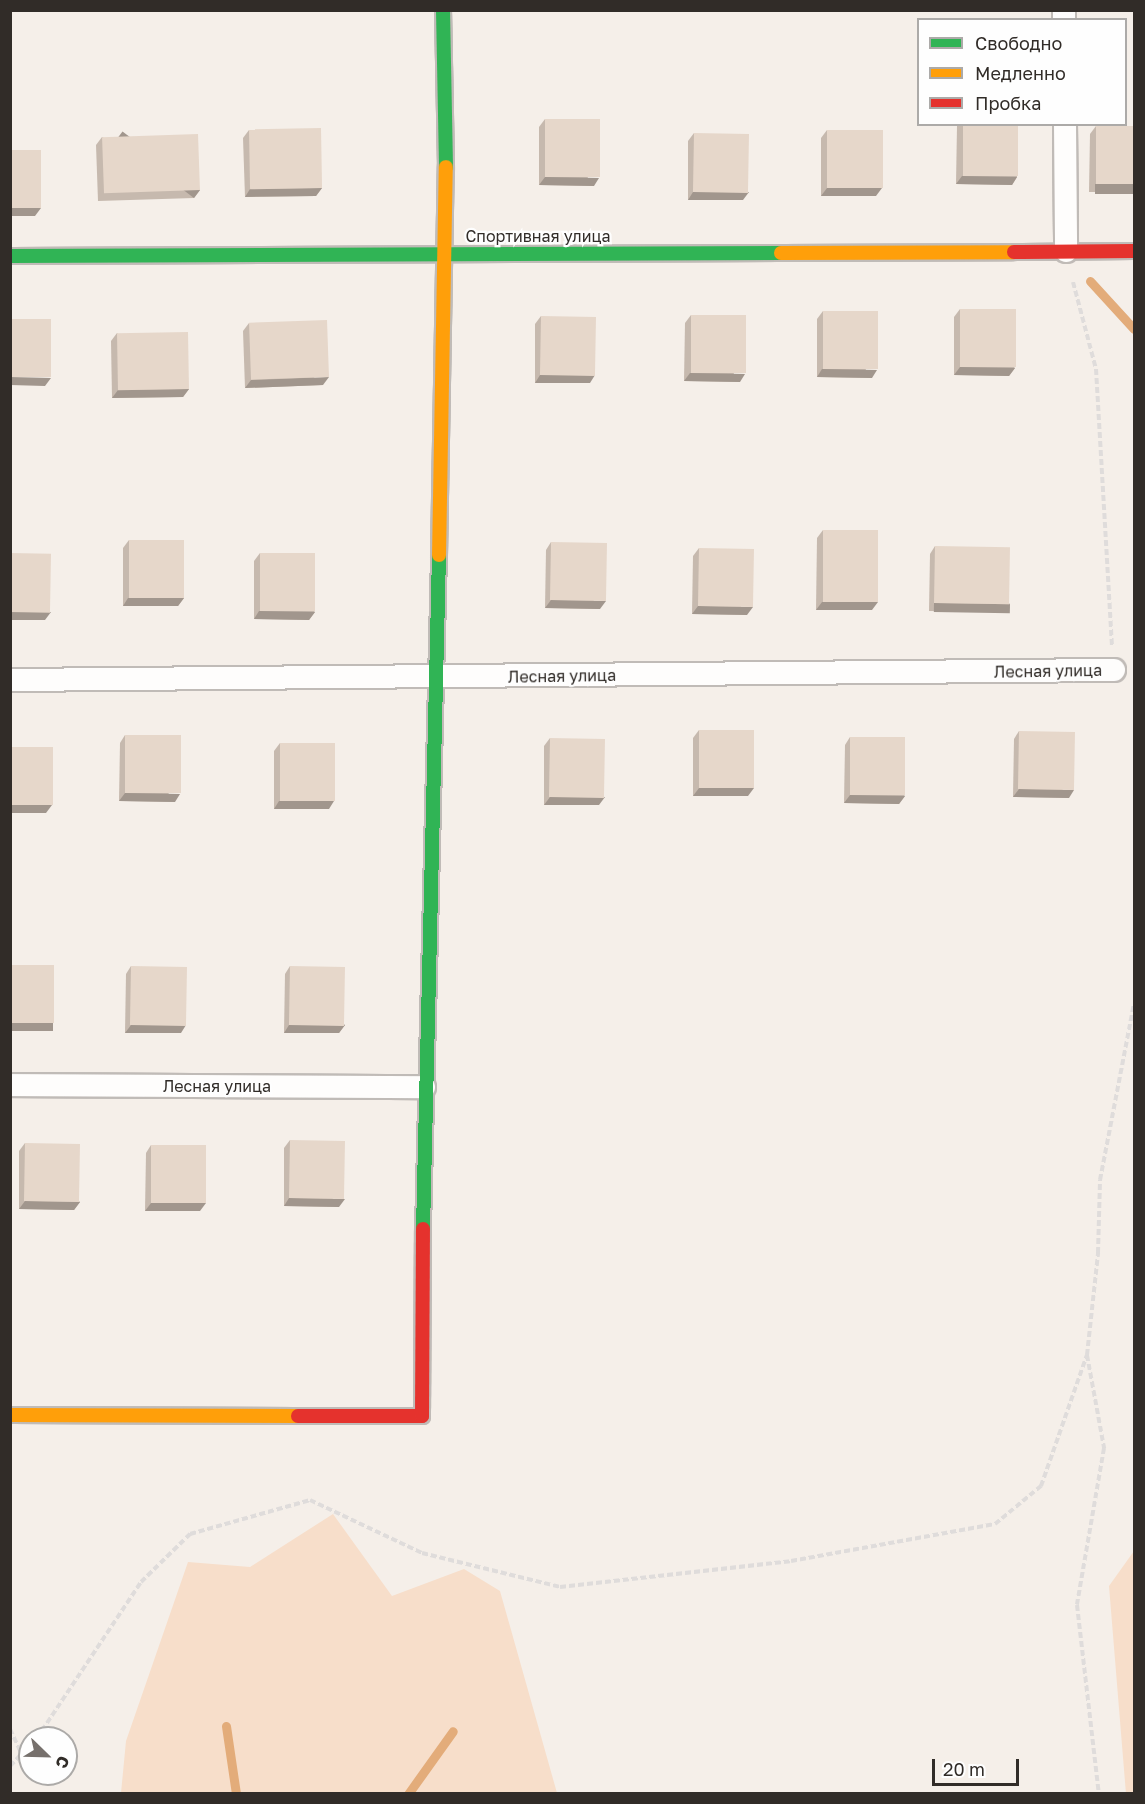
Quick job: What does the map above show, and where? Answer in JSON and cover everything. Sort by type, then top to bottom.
[{"type":"street","points":[[10,1415],[422,1416],[424,1087],[447,253],[443,10]]},
{"type":"street","points":[[1065,126],[1066,251]]},
{"type":"street","name":"Спортивная улица","points":[[10,256],[1134,251]]},
{"type":"street","name":"Лесная улица","points":[[10,680],[436,678],[1114,670]]},
{"type":"street","name":"Лесная улица","points":[[10,1085],[424,1087]]},
{"type":"path","points":[[1066,251],[1096,369],[1114,670]]},
{"type":"path","points":[[45,1726],[141,1582],[190,1534],[310,1500],[422,1553],[560,1587],[791,1561],[995,1524],[1041,1486],[1087,1355],[1098,1253],[1100,1180],[1134,1004]]},
{"type":"path","points":[[1087,1355],[1104,1448],[1077,1605],[1099,1794]]},
{"type":"path","points":[[10,1730],[18,1747]]},
{"type":"shaded area","points":[[333,1514],[392,1596],[464,1569],[500,1591],[557,1793],[121,1793],[126,1741],[188,1562],[250,1567]]},
{"type":"shaded area","points":[[1134,1551],[1134,1793],[1126,1794],[1109,1586]]},
{"type":"building","points":[[545,119],[600,119],[600,177],[545,177]]},
{"type":"building","points":[[963,126],[1018,126],[1018,176],[963,176]]},
{"type":"building","points":[[1096,126],[1134,126],[1134,184],[1096,184]]},
{"type":"building","points":[[321,128],[322,188],[250,189],[249,129]]},
{"type":"building","points":[[827,130],[883,130],[883,188],[827,188]]},
{"type":"building","points":[[694,133],[749,134],[748,193],[693,192]]},
{"type":"building","points":[[198,134],[200,190],[104,193],[102,137]]},
{"type":"building","points":[[10,150],[41,150],[41,208],[10,208]]},
{"type":"building","points":[[960,309],[1016,309],[1016,367],[960,367]]},
{"type":"building","points":[[823,311],[878,311],[878,369],[823,369]]},
{"type":"building","points":[[691,315],[746,315],[746,373],[691,373]]},
{"type":"building","points":[[541,316],[596,317],[595,376],[540,375]]},
{"type":"building","points":[[10,319],[51,319],[51,377],[10,377]]},
{"type":"building","points":[[327,320],[329,377],[251,380],[249,323]]},
{"type":"building","points":[[188,332],[189,389],[118,390],[117,333]]},
{"type":"building","points":[[823,530],[878,530],[878,602],[823,602]]},
{"type":"building","points":[[129,540],[184,540],[184,598],[129,598]]},
{"type":"building","points":[[551,542],[607,543],[606,601],[550,600]]},
{"type":"building","points":[[935,546],[1010,547],[1009,604],[934,603]]},
{"type":"building","points":[[699,548],[754,549],[753,607],[698,606]]},
{"type":"building","points":[[10,553],[51,554],[50,613],[10,612]]},
{"type":"building","points":[[260,553],[315,553],[315,611],[260,611]]},
{"type":"building","points":[[699,730],[754,730],[754,788],[699,788]]},
{"type":"building","points":[[1019,731],[1075,732],[1074,790],[1018,789]]},
{"type":"building","points":[[125,735],[181,735],[181,793],[125,793]]},
{"type":"building","points":[[850,737],[905,737],[905,795],[850,795]]},
{"type":"building","points":[[550,738],[605,739],[604,798],[549,797]]},
{"type":"building","points":[[280,743],[335,743],[335,801],[280,801]]},
{"type":"building","points":[[10,747],[53,747],[53,805],[10,805]]},
{"type":"building","points":[[10,965],[54,965],[54,1023],[10,1023]]},
{"type":"building","points":[[131,966],[187,967],[186,1026],[130,1025]]},
{"type":"building","points":[[290,966],[345,967],[344,1026],[289,1025]]},
{"type":"building","points":[[290,1140],[345,1141],[344,1199],[289,1198]]},
{"type":"building","points":[[25,1143],[80,1144],[79,1202],[24,1201]]},
{"type":"building","points":[[151,1145],[206,1145],[206,1203],[151,1203]]},
{"type":"waterway","points":[[1090,281],[1134,329]]},
{"type":"waterway","points":[[226,1726],[236,1794]]},
{"type":"waterway","points":[[408,1794],[453,1731]]},
{"type":"traffic: fast","points":[[443,10],[446,167]]},
{"type":"traffic: fast","points":[[10,256],[781,253]]},
{"type":"traffic: fast","points":[[423,1229],[439,555]]},
{"type":"traffic: slow","points":[[439,555],[446,167]]},
{"type":"traffic: slow","points":[[781,253],[1014,252]]},
{"type":"traffic: slow","points":[[10,1415],[298,1416]]},
{"type":"traffic: jam","points":[[1014,252],[1134,251]]},
{"type":"traffic: jam","points":[[298,1416],[422,1416],[423,1229]]}]
